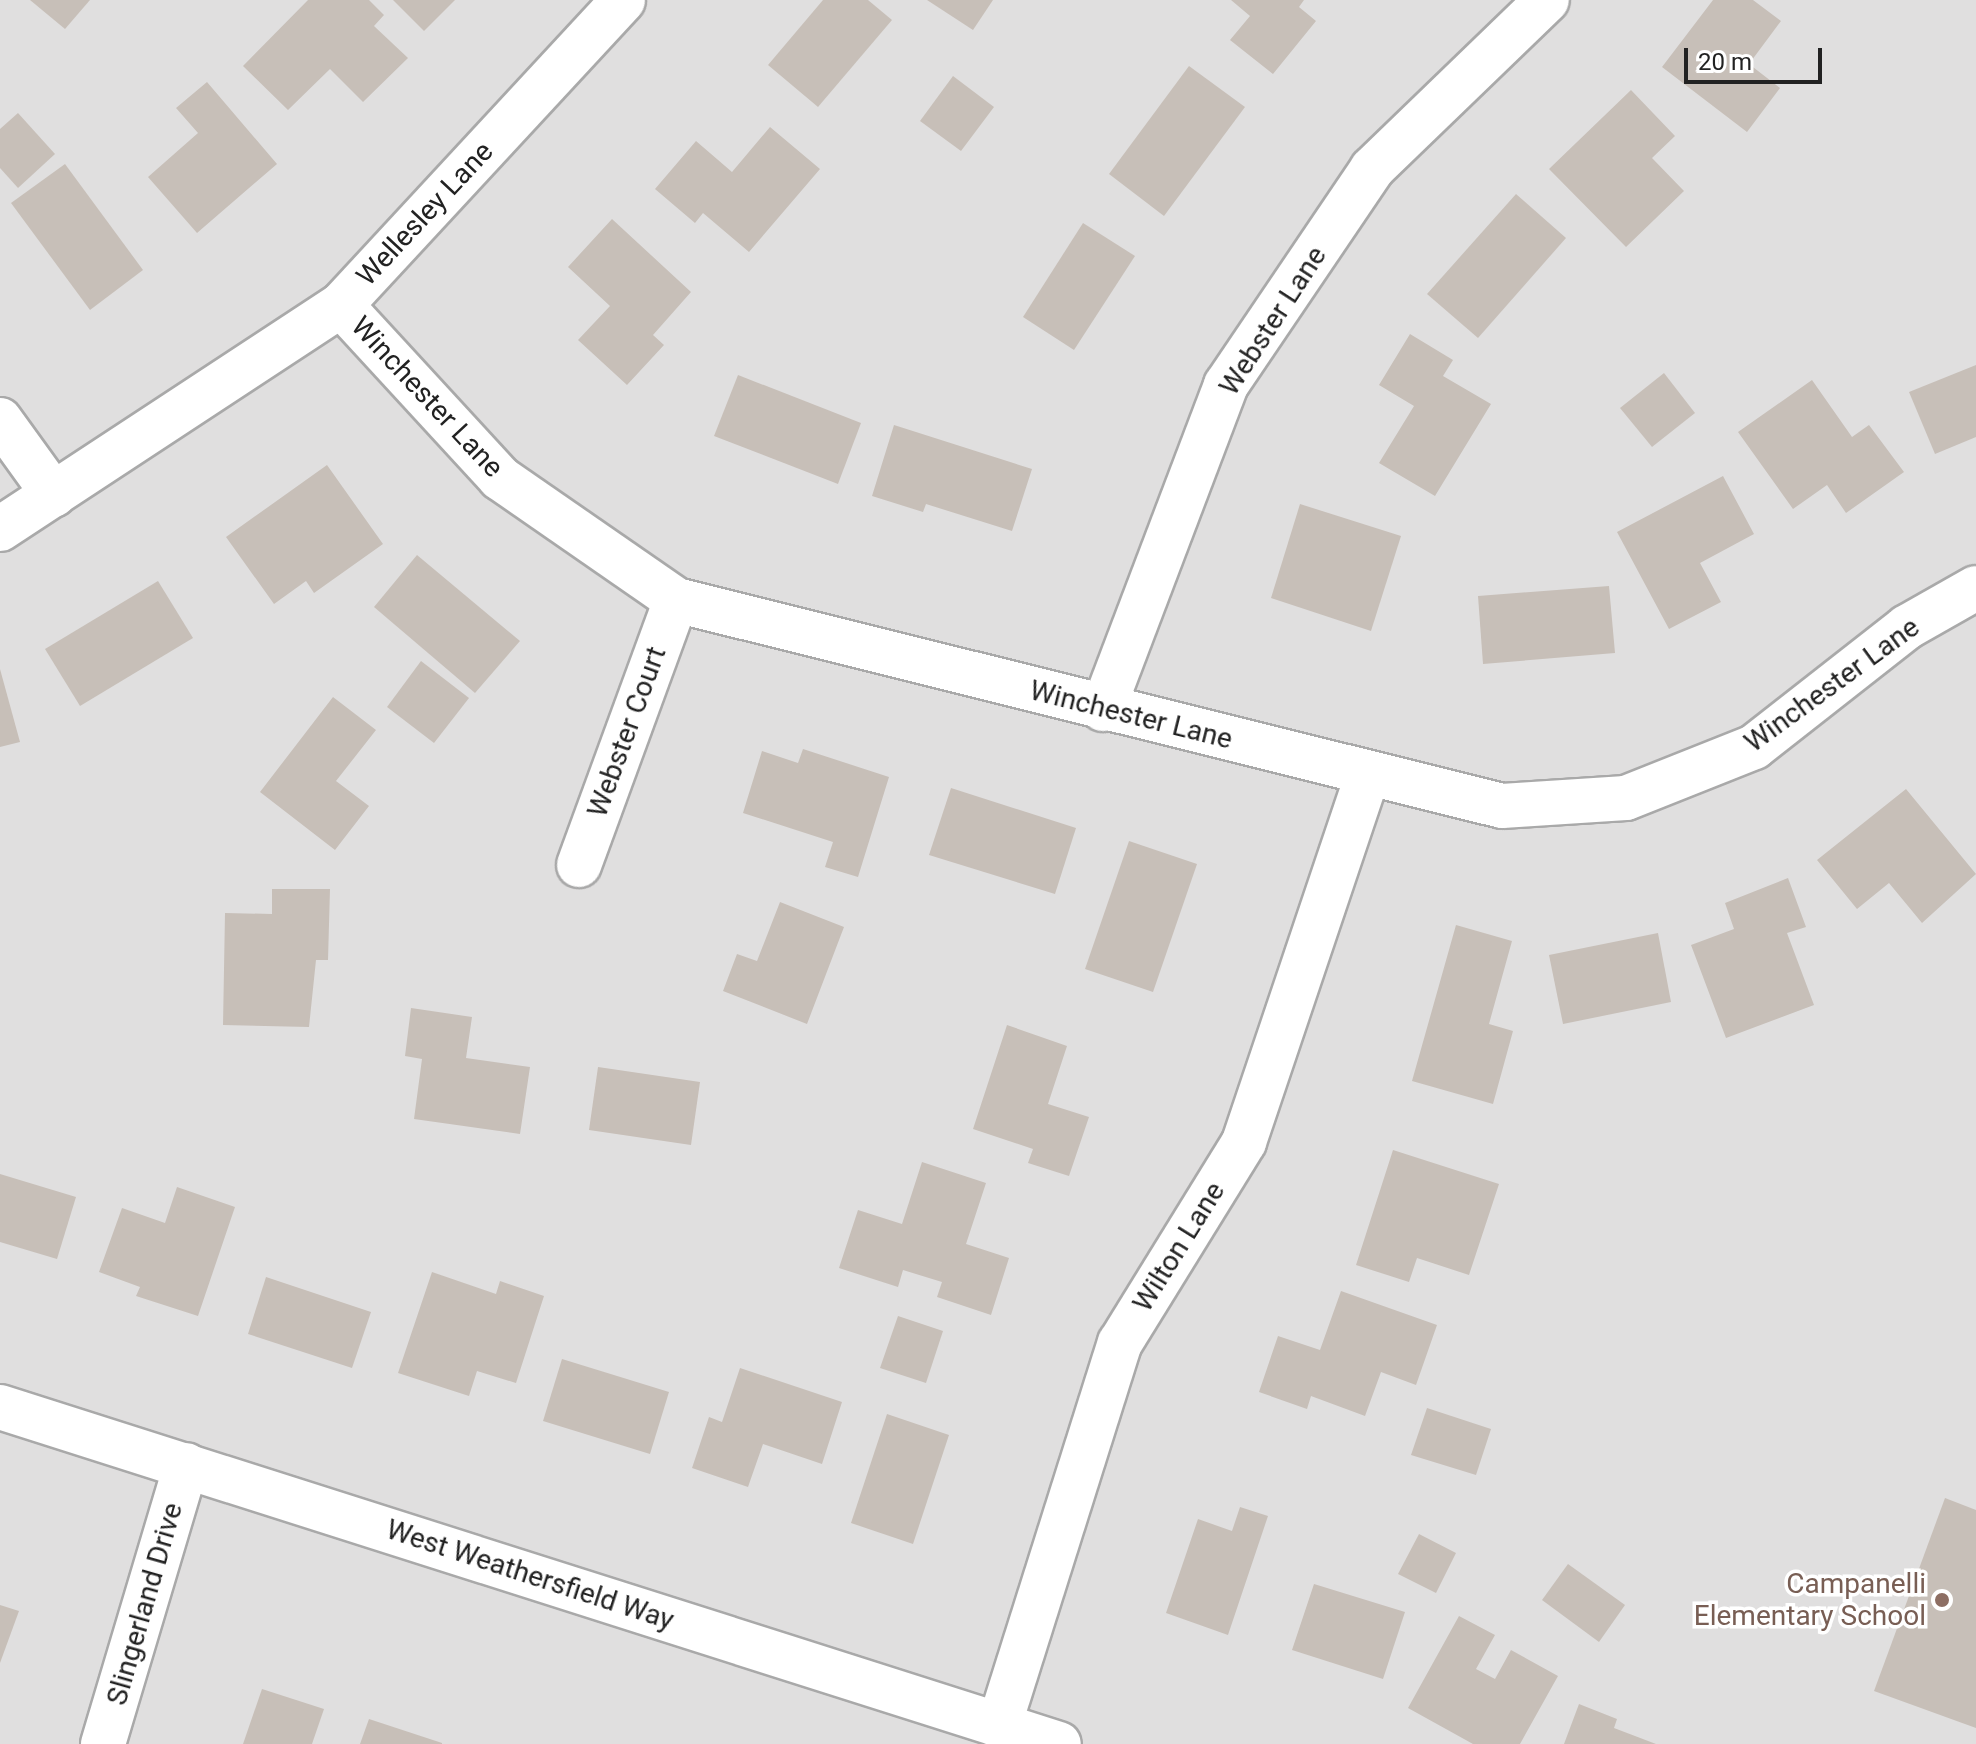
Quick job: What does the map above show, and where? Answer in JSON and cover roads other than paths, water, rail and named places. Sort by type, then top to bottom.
[{"type":"street","name":"Wellesley Lane","points":[[0,529],[341,305],[623,0]]},
{"type":"street","name":"Webster Lane","points":[[1103,709],[1226,385],[1372,169],[1547,0]]},
{"type":"street","name":"Winchester Lane","points":[[341,305],[500,478],[676,600],[1103,709],[1502,806],[1626,798],[1754,747],[1907,627],[1976,588]]},
{"type":"street","points":[[0,420],[54,495]]},
{"type":"street","name":"Webster Court","points":[[579,865],[676,600]]},
{"type":"street","name":"Wilton Lane","points":[[999,1726],[1120,1343],[1244,1142],[1368,773]]},
{"type":"street","name":"West Weathersfield Way","points":[[0,1407],[1059,1744]]},
{"type":"street","name":"Slingerland Drive","points":[[103,1744],[186,1465]]},
{"type":"place","name":"Campanelli Elementary School","points":[[1942,1600]]}]
